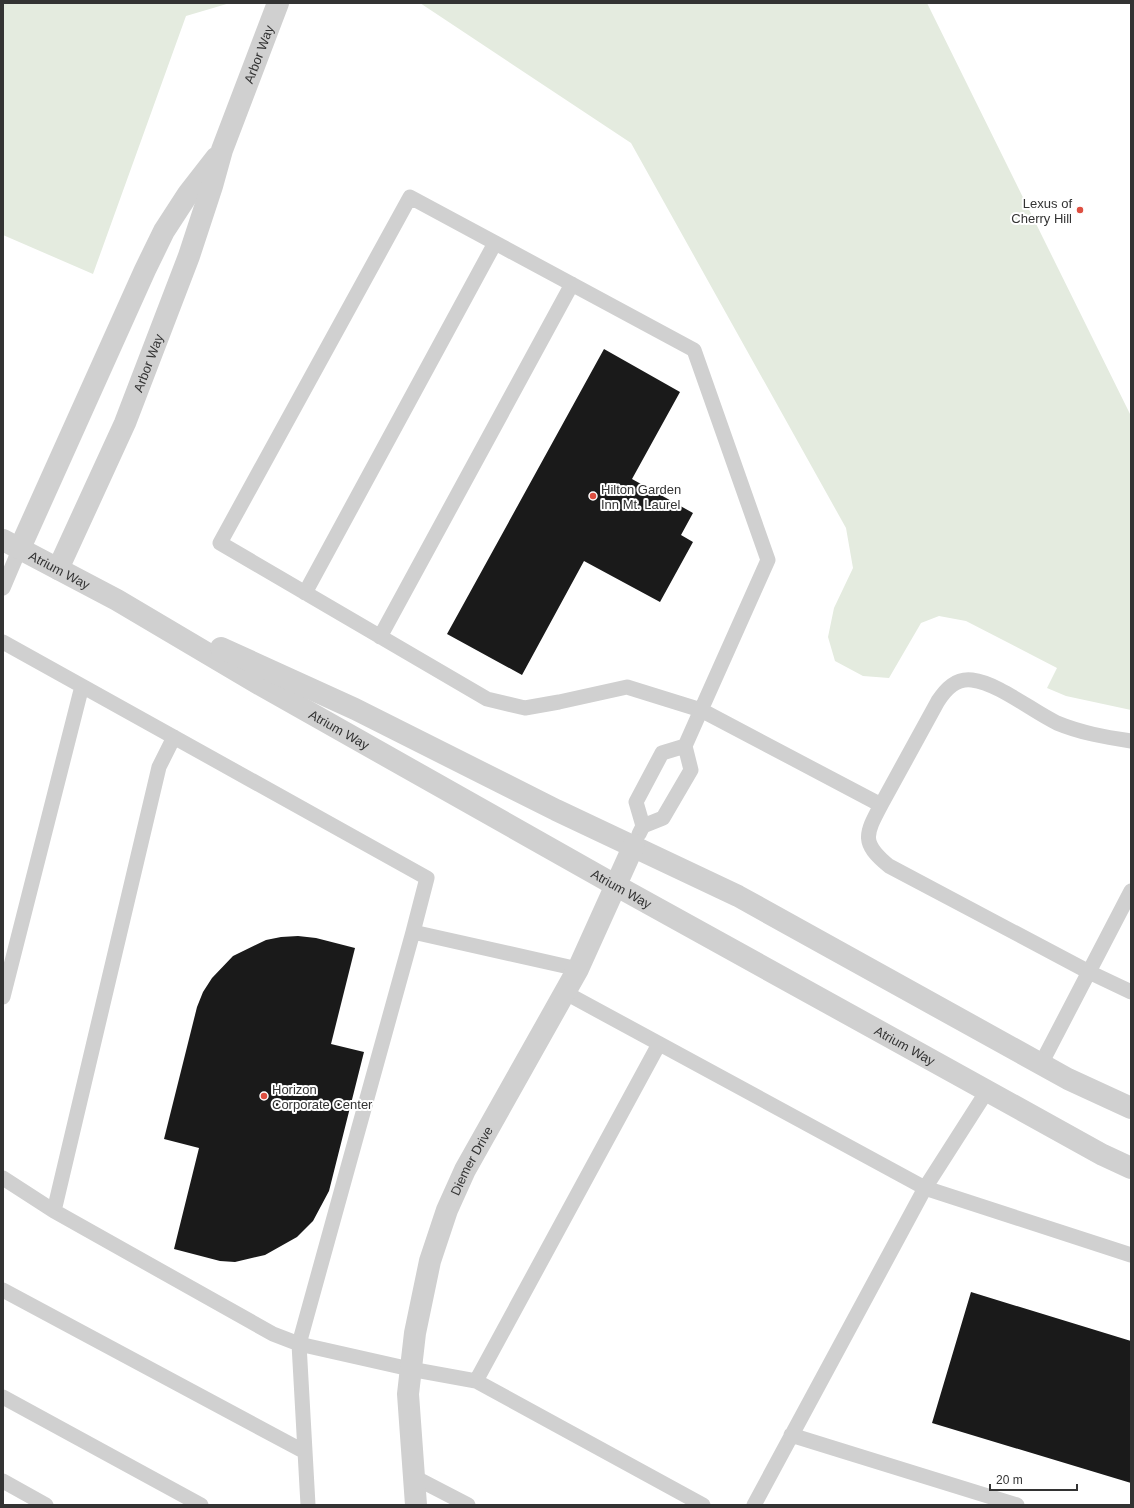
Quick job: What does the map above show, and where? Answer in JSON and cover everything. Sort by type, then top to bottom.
[{"type":"street","name":"Arbor Way","points":[[58,568],[125,423],[189,256],[222,150],[278,3]]},
{"type":"street","name":"Arbor Way","points":[[12,544],[61,454],[161,238],[188,194],[222,150]]},
{"type":"street","name":"Atrium Way","points":[[12,544],[117,600],[259,684],[615,885],[1103,1156],[1131,1168]]},
{"type":"street","name":"Atrium Way","points":[[117,600],[355,709],[556,810],[634,845],[738,896],[1068,1079],[1131,1108]]},
{"type":"street","name":"Diemer Drive","points":[[416,1505],[408,1400],[410,1369],[415,1333],[430,1261],[447,1210],[465,1170],[578,969],[634,845]]},
{"type":"lane","points":[[643,826],[663,818],[691,770],[684,746],[702,710],[768,560],[694,350],[410,196],[220,543],[487,699],[525,708],[627,687],[702,710],[882,805]]},
{"type":"lane","points":[[305,593],[495,242]]},
{"type":"lane","points":[[380,637],[572,284]]},
{"type":"lane","points":[[3,588],[12,544]]},
{"type":"lane","points":[[4,648],[82,686],[427,878],[299,1344],[308,1505]]},
{"type":"lane","points":[[1131,741],[1079,732],[1056,722],[988,684],[971,680],[956,682],[946,690],[938,701],[869,827],[868,840],[872,850],[889,866],[1089,972],[1131,992]]},
{"type":"lane","points":[[3,997],[82,686]]},
{"type":"lane","points":[[54,1211],[159,767],[174,737]]},
{"type":"lane","points":[[634,845],[643,826],[636,802],[662,754],[684,746]]},
{"type":"lane","points":[[1041,1064],[1131,891]]},
{"type":"lane","points":[[413,932],[578,969]]},
{"type":"lane","points":[[564,992],[925,1188],[1131,1255]]},
{"type":"lane","points":[[476,1382],[658,1044]]},
{"type":"lane","points":[[754,1505],[925,1188],[987,1091]]},
{"type":"lane","points":[[3,1178],[54,1211],[273,1334],[299,1344],[476,1382],[703,1505]]},
{"type":"lane","points":[[3,1290],[305,1452]]},
{"type":"lane","points":[[3,1397],[201,1505]]},
{"type":"lane","points":[[791,1435],[1017,1505]]},
{"type":"lane","points":[[414,1477],[468,1505]]},
{"type":"lane","points":[[3,1481],[46,1505]]},
{"type":"shaded area","points":[[3,3],[230,3],[186,16],[93,274],[3,235]]},
{"type":"shaded area","points":[[420,3],[927,3],[1131,416],[1131,710],[1066,696],[1047,688],[1057,668],[966,621],[939,616],[921,623],[889,678],[863,676],[835,661],[828,637],[834,608],[853,568],[846,528],[631,143]]},
{"type":"building","name":"Hilton Garden Inn Mt. Laurel","points":[[604,349],[680,392],[632,479],[693,513],[681,535],[693,542],[660,602],[584,561],[522,675],[447,634]]},
{"type":"building","name":"Horizon Corporate Center","points":[[298,936],[316,938],[355,948],[331,1044],[364,1052],[329,1191],[313,1221],[297,1237],[265,1255],[235,1262],[220,1261],[174,1249],[199,1148],[164,1139],[197,1007],[203,992],[212,978],[233,956],[266,940]]},
{"type":"building","points":[[971,1292],[1131,1341],[1131,1483],[932,1423]]},
{"type":"place","name":"Lexus of Cherry Hill","points":[[1080,210]]},
{"type":"place","name":"Hilton Garden Inn Mt. Laurel","points":[[593,496]]},
{"type":"place","name":"Horizon Corporate Center","points":[[264,1096]]}]
